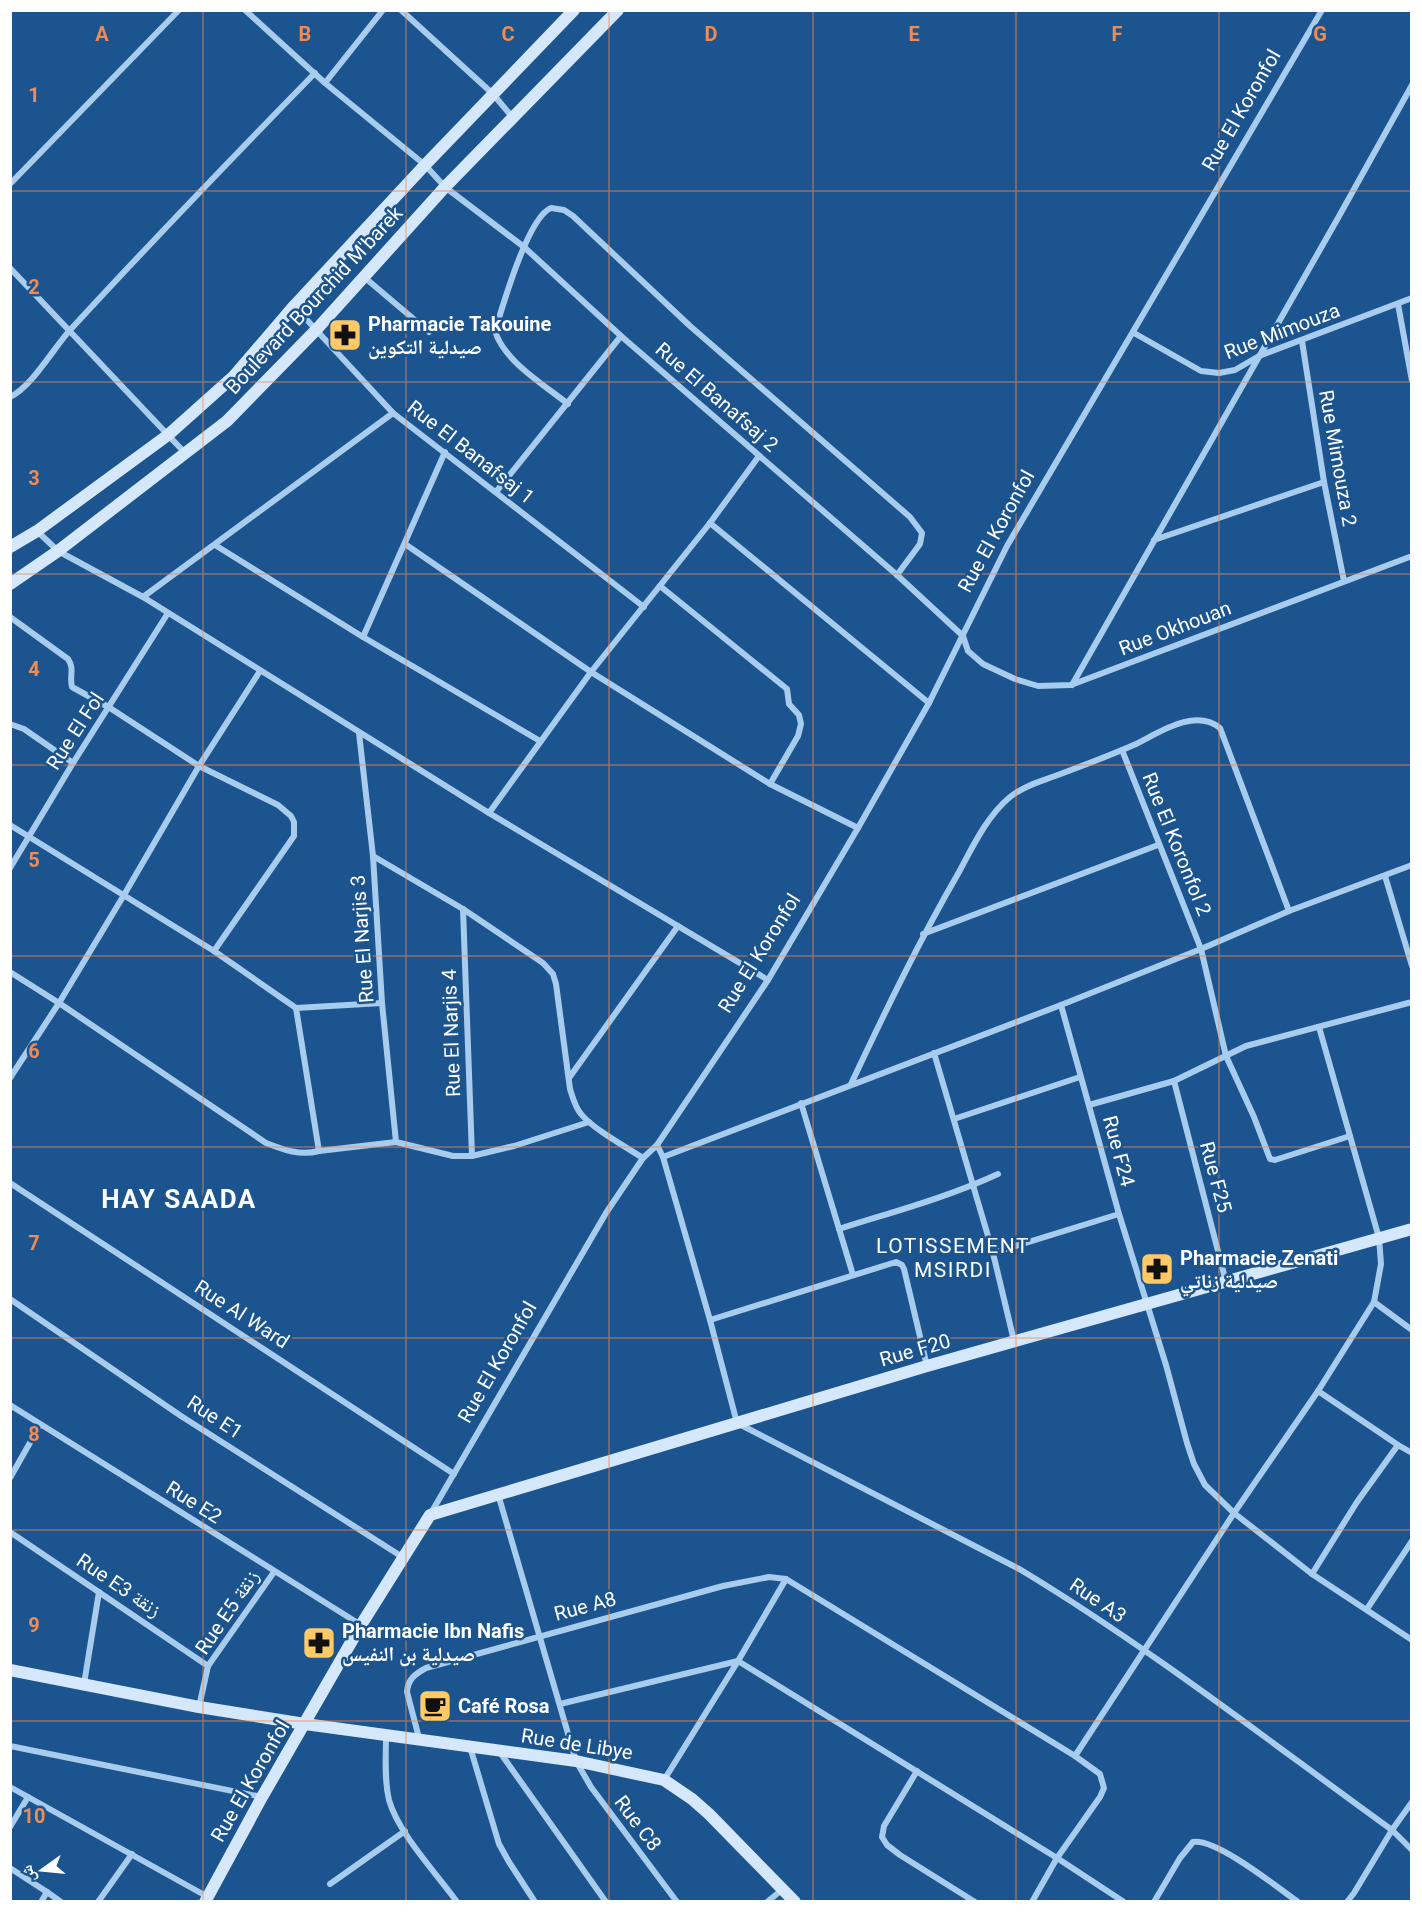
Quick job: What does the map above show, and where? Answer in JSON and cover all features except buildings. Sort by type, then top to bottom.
[{"type":"street","points":[[10,184],[179,10]]},
{"type":"street","name":"Rue El Banafsaj 2","points":[[245,10],[325,82],[425,165],[445,187],[524,247],[621,336],[897,575],[963,636]]},
{"type":"street","points":[[325,82],[383,10]]},
{"type":"street","points":[[401,10],[493,94],[513,118]]},
{"type":"street","name":"Boulevard Bourchid M'barek","points":[[10,547],[37,531],[168,435],[234,376],[294,306],[574,10]]},
{"type":"street","name":"Boulevard Bourchid M'barek","points":[[10,584],[58,551],[227,421],[316,330],[445,187],[618,10]]},
{"type":"street","name":"Rue El Koronfol","points":[[206,1899],[361,1625],[430,1515],[606,1213],[643,1158],[657,1145],[768,980],[858,828],[929,703],[1007,546],[1322,10]]},
{"type":"street","points":[[10,397],[28,382],[68,332],[315,73]]},
{"type":"street","points":[[1071,685],[1412,85]]},
{"type":"street","points":[[568,404],[509,357],[499,343],[495,331],[524,247],[546,210],[557,208],[573,216],[690,326],[910,517],[922,533],[920,544],[897,575]]},
{"type":"street","points":[[10,268],[68,332],[186,454]]},
{"type":"street","points":[[364,277],[429,332]]},
{"type":"street","name":"Rue Mimouza","points":[[1134,333],[1201,371],[1219,373],[1235,370],[1259,356],[1412,298]]},
{"type":"street","points":[[1398,304],[1412,381]]},
{"type":"street","name":"Rue El Banafsaj 1","points":[[294,306],[393,413],[644,607]]},
{"type":"street","points":[[496,492],[621,336]]},
{"type":"street","name":"Rue Mimouza 2","points":[[1302,341],[1324,482],[1344,581]]},
{"type":"street","points":[[143,597],[393,413]]},
{"type":"street","points":[[363,638],[445,452]]},
{"type":"street","points":[[489,813],[591,672],[710,523],[759,456]]},
{"type":"street","points":[[1154,541],[1324,482]]},
{"type":"street","points":[[710,523],[929,703]]},
{"type":"street","points":[[37,531],[58,551],[143,597],[489,813],[768,980]]},
{"type":"street","points":[[405,544],[591,672],[770,784],[858,828]]},
{"type":"street","points":[[215,545],[363,638],[540,741]]},
{"type":"street","name":"Rue Okhouan","points":[[963,636],[968,651],[983,664],[1015,679],[1038,686],[1071,685],[1412,556]]},
{"type":"street","points":[[660,586],[787,689],[789,704],[799,715],[801,724],[798,736],[770,784]]},
{"type":"street","name":"Rue El Fol","points":[[10,868],[73,763],[168,614]]},
{"type":"street","points":[[10,617],[68,659],[73,669],[70,680],[72,687],[110,708],[199,766],[278,805],[291,816],[295,828],[290,844],[214,951]]},
{"type":"street","points":[[10,1078],[13,1068],[59,1003],[199,766],[261,671]]},
{"type":"street","points":[[850,1084],[923,934],[995,812],[1027,785],[1122,750],[1178,724],[1195,720],[1213,722],[1220,728],[1288,911]]},
{"type":"street","points":[[10,724],[24,729],[73,763]]},
{"type":"street","name":"Rue El Narjis 3","points":[[359,733],[373,856],[382,1003],[396,1142]]},
{"type":"street","name":"Rue El Koronfol 2","points":[[1122,750],[1201,949],[1226,1056],[1270,1159],[1275,1160],[1350,1136]]},
{"type":"street","points":[[10,825],[214,951],[296,1008],[382,1003]]},
{"type":"street","points":[[923,934],[1158,845]]},
{"type":"street","points":[[373,856],[463,909],[543,963],[553,974],[559,998],[568,1078],[575,1104],[590,1122],[643,1158]]},
{"type":"street","points":[[663,1157],[1061,1005],[1201,949],[1288,911],[1412,865]]},
{"type":"street","points":[[1385,876],[1412,966]]},
{"type":"street","name":"Rue El Narjis 4","points":[[463,909],[472,1156]]},
{"type":"street","points":[[568,1078],[678,926]]},
{"type":"street","points":[[10,972],[266,1143],[288,1151],[307,1154],[319,1150],[396,1142],[453,1156],[472,1156],[514,1146],[590,1122]]},
{"type":"street","points":[[1089,1105],[1174,1081],[1246,1046],[1412,1002]]},
{"type":"street","name":"Rue F24","points":[[1061,1005],[1146,1305],[1166,1365],[1194,1464],[1205,1485],[1234,1513],[1312,1574],[1412,1640]]},
{"type":"street","points":[[296,1008],[319,1150]]},
{"type":"street","points":[[1075,1756],[1234,1513],[1318,1391],[1374,1302],[1381,1264],[1379,1238],[1319,1027]]},
{"type":"street","points":[[934,1053],[993,1253],[1014,1342]]},
{"type":"street","points":[[954,1119],[1080,1077]]},
{"type":"street","name":"Rue F25","points":[[1174,1081],[1226,1282]]},
{"type":"street","points":[[801,1103],[853,1275]]},
{"type":"street","points":[[657,1145],[663,1157],[710,1320],[737,1423]]},
{"type":"street","points":[[839,1229],[915,1206],[998,1174]]},
{"type":"street","name":"Rue Al Ward","points":[[10,1183],[454,1474]]},
{"type":"street","points":[[993,1253],[1119,1214]]},
{"type":"street","name":"Rue F20","points":[[430,1515],[927,1366],[1412,1229]]},
{"type":"street","points":[[710,1320],[896,1262],[902,1265],[927,1366]]},
{"type":"street","name":"Rue E1","points":[[10,1299],[182,1416],[404,1558]]},
{"type":"street","points":[[1374,1302],[1412,1330]]},
{"type":"street","points":[[1318,1391],[1412,1453]]},
{"type":"street","name":"Rue E2","points":[[10,1405],[361,1625]]},
{"type":"street","name":"Rue A3","points":[[737,1423],[1021,1570],[1061,1594],[1145,1651],[1392,1830],[1412,1850]]},
{"type":"street","points":[[10,1478],[40,1425]]},
{"type":"street","points":[[1312,1574],[1357,1502],[1398,1445]]},
{"type":"street","name":"Rue C8","points":[[498,1493],[576,1761],[591,1787],[678,1902]]},
{"type":"street","name":"Rue E3 زنقة","points":[[10,1532],[208,1666]]},
{"type":"street","points":[[1367,1609],[1412,1540]]},
{"type":"street","name":"Rue E5 زنقة","points":[[199,1707],[208,1666],[274,1572]]},
{"type":"street","name":"Rue A8","points":[[419,1738],[407,1692],[410,1681],[426,1668],[723,1586],[769,1577],[786,1579]]},
{"type":"street","points":[[664,1780],[786,1579],[1075,1756],[1100,1774],[1104,1788],[1032,1902]]},
{"type":"street","points":[[84,1684],[99,1592]]},
{"type":"street","points":[[560,1704],[738,1661],[1058,1858],[1124,1902]]},
{"type":"street","name":"Rue de Libye","points":[[11,1674],[84,1684],[199,1707],[305,1724],[576,1761],[664,1780],[709,1814],[795,1902]]},
{"type":"street","points":[[386,1734],[386,1779],[394,1814],[457,1902]]},
{"type":"street","points":[[10,1746],[262,1797]]},
{"type":"street","points":[[470,1747],[499,1844],[535,1902]]},
{"type":"street","points":[[499,1751],[606,1902]]},
{"type":"street","points":[[917,1771],[884,1826],[882,1837],[887,1845],[900,1855],[975,1902]]},
{"type":"street","points":[[10,1787],[132,1854],[206,1899]]},
{"type":"street","points":[[10,1827],[28,1797]]},
{"type":"street","points":[[1347,1902],[1412,1802]]},
{"type":"street","points":[[330,1884],[405,1831]]},
{"type":"street","points":[[1156,1901],[1180,1858],[1193,1842],[1205,1842],[1227,1853],[1298,1902]]},
{"type":"street","points":[[98,1902],[132,1854]]},
{"type":"street","points":[[10,1868],[61,1902]]},
{"type":"street","points":[[767,1902],[783,1889]]},
{"type":"street","points":[[41,1902],[47,1892]]},
{"type":"place","name":"Pharmacie Takouine صيدلية التكوين","points":[[345,335]]},
{"type":"place","name":"Pharmacie Zenati صيدلية زناتي","points":[[1157,1269]]},
{"type":"place","name":"Pharmacie Ibn Nafis صيدلية بن النفيس","points":[[319,1643]]},
{"type":"place","name":"Café Rosa","points":[[435,1706]]},
{"type":"district","name":"HAY SAADA","points":[[179,1199]]},
{"type":"district","name":"LOTISSEMENT MSIRDI","points":[[953,1258]]}]
